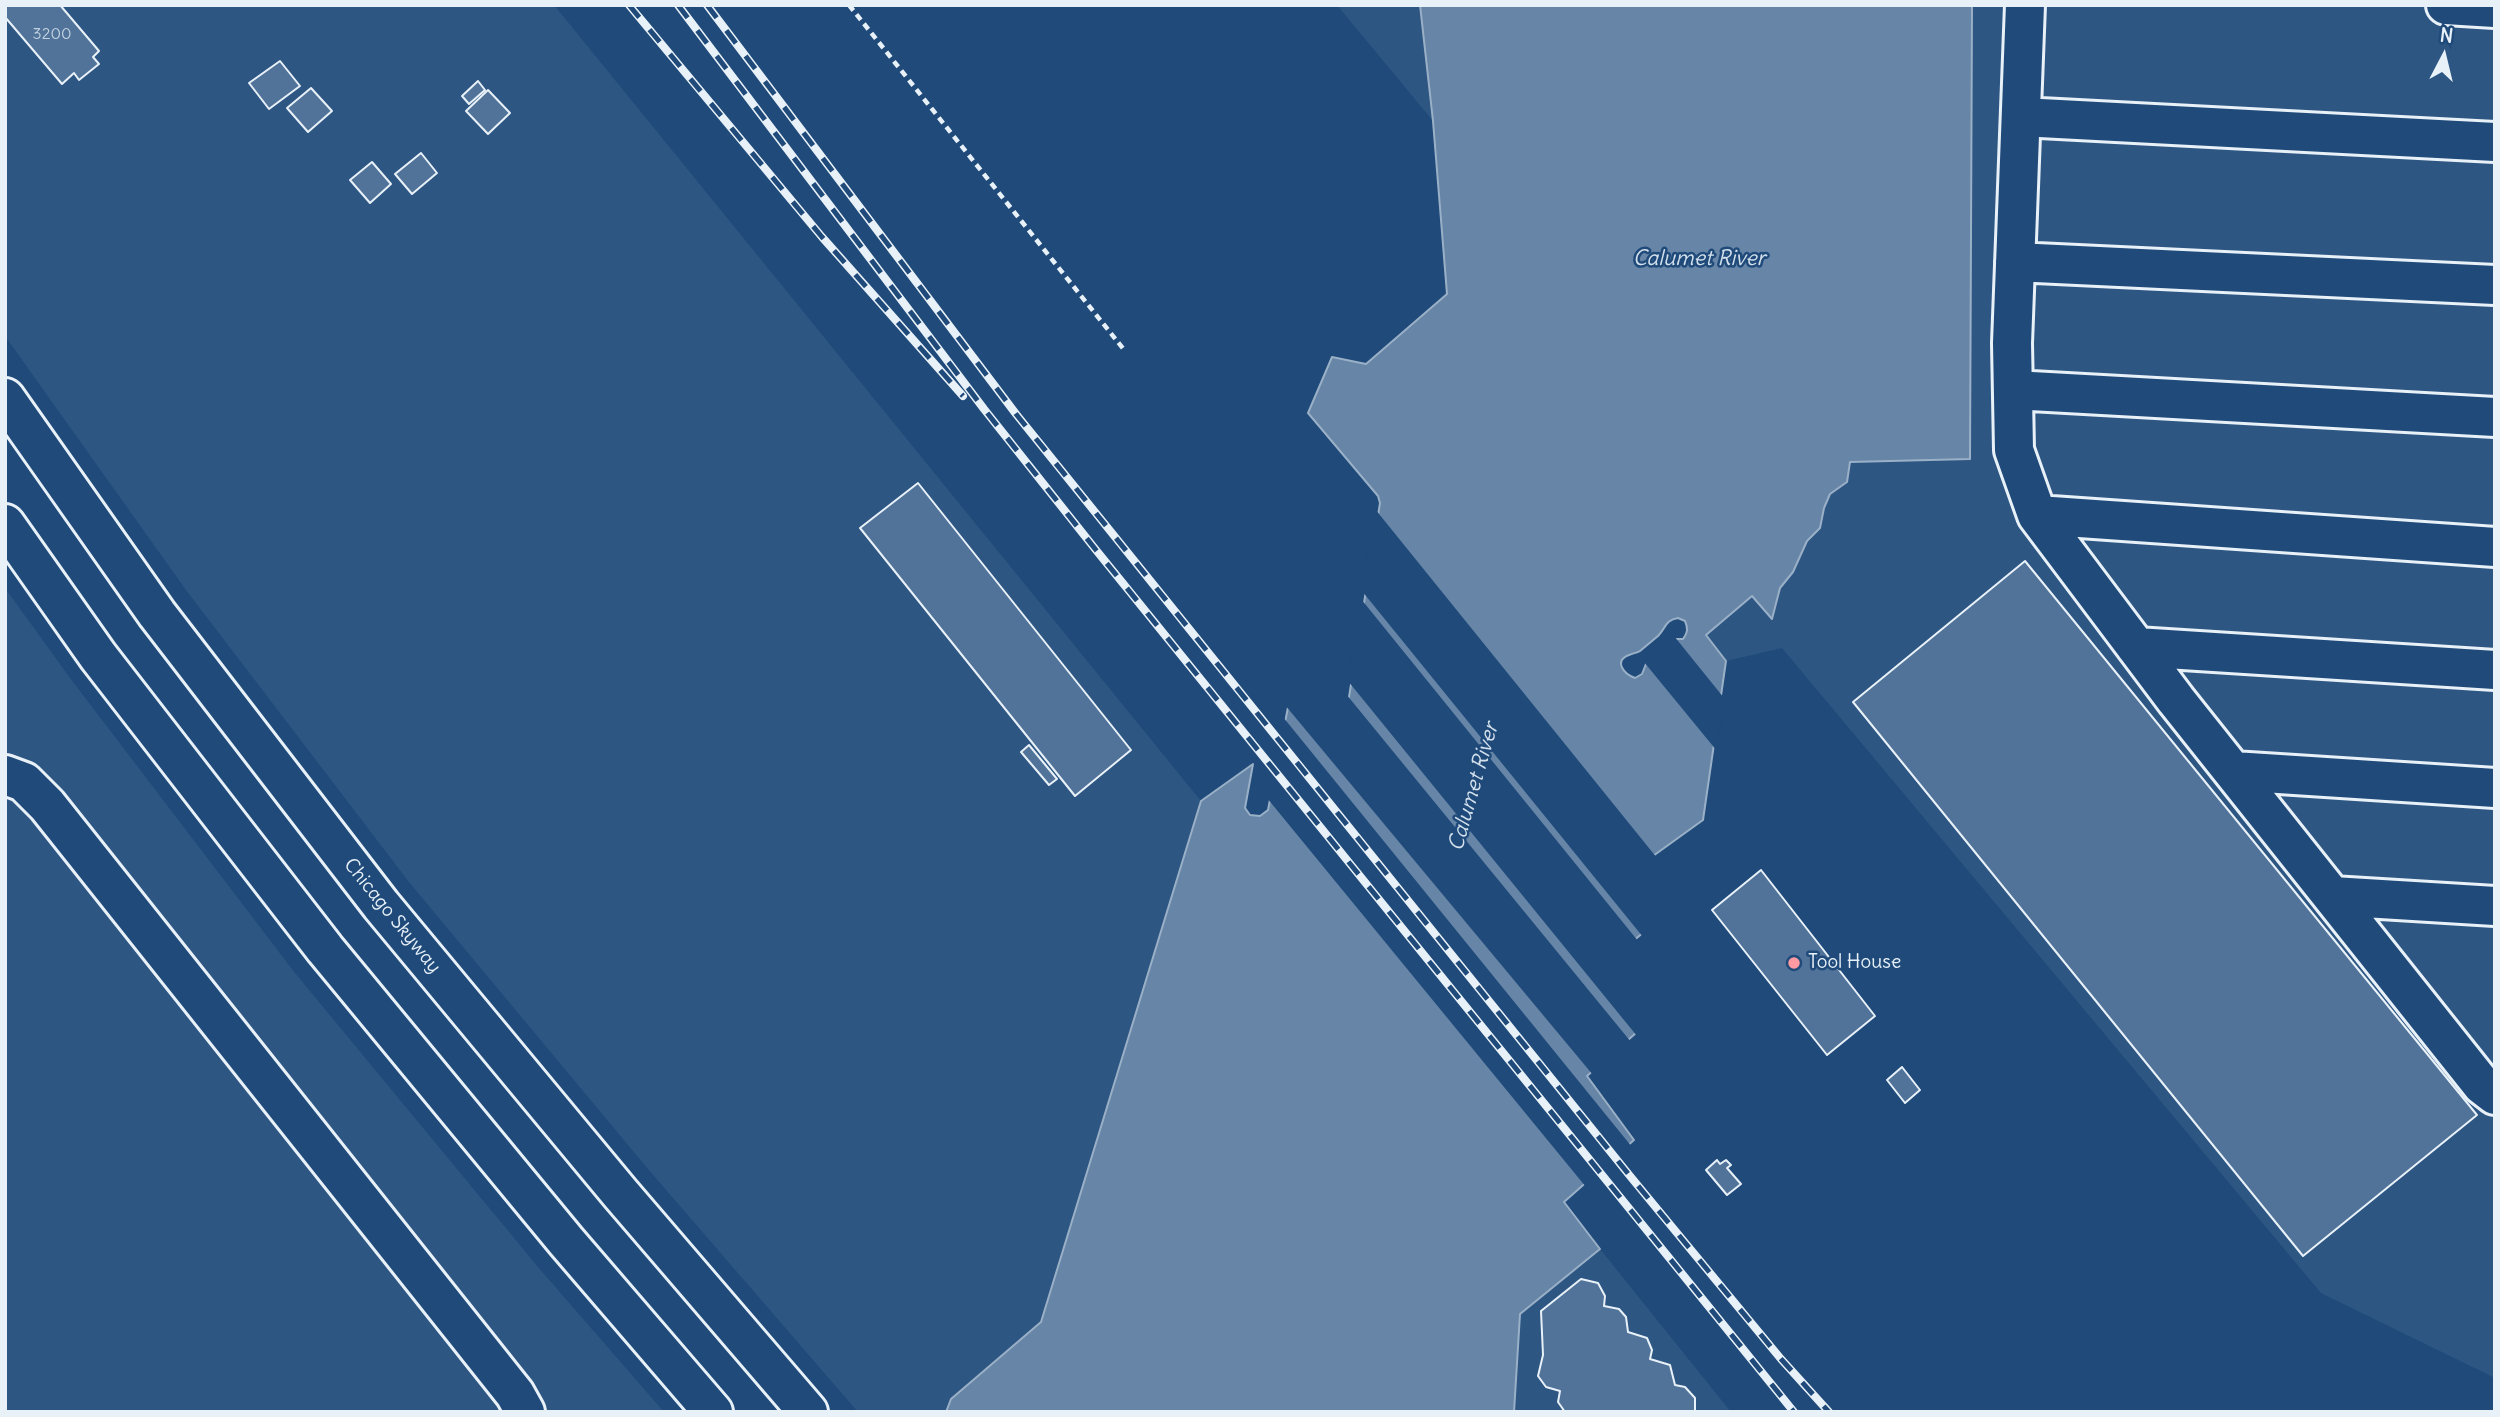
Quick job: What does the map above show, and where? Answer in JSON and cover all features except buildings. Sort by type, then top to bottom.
[{"type":"main road","points":[[2025,5],[2015,262],[2014,450],[2038,515],[2233,771],[2482,1085],[2495,1095]]},
{"type":"main road","points":[[2446,5],[2495,8]]},
{"type":"main road","points":[[2021,117],[2495,142]]},
{"type":"main road","points":[[2015,262],[2495,285]]},
{"type":"main road","points":[[2013,390],[2495,417]]},
{"type":"main road","name":"Chicago Skyway","points":[[5,398],[158,614],[381,905],[620,1193],[808,1412]]},
{"type":"main road","points":[[2038,515],[2495,547]]},
{"type":"main road","points":[[5,524],[98,656],[325,949],[566,1241],[713,1412]]},
{"type":"main road","points":[[2136,647],[2495,670]]},
{"type":"main road","points":[[2233,771],[2495,788]]},
{"type":"main road","points":[[5,775],[24,782],[47,805],[514,1394],[525,1412]]},
{"type":"main road","points":[[2332,896],[2495,906]]},
{"type":"path","points":[[849,5],[1125,351]]},
{"type":"shaded area","points":[[5,5],[554,5],[1201,801],[1041,1322],[951,1399],[946,1412],[858,1412],[648,1169],[409,882],[186,590],[5,336]]},
{"type":"shaded area","points":[[1337,5],[1420,5],[1433,121]]},
{"type":"shaded area","points":[[1972,5],[2495,5],[2495,1378],[2321,1293],[1782,648],[1726,661],[1706,635],[1753,596],[1772,618],[1780,588],[1793,572],[1807,541],[1820,528],[1830,494],[1847,482],[1850,462],[1970,458]]},
{"type":"shaded area","points":[[5,588],[70,678],[295,973],[538,1267],[664,1412],[5,1412]]},
{"type":"shaded area","points":[[1600,1249],[1731,1412],[1514,1412],[1519,1314]]},
{"type":"water","name":"Calumet River","points":[[1420,5],[1972,5],[1970,459],[1850,462],[1847,482],[1830,494],[1820,528],[1807,541],[1793,572],[1780,588],[1772,619],[1752,596],[1706,635],[1726,661],[1703,820],[1610,887],[1644,932],[1592,975],[1636,1033],[1587,1076],[1634,1140],[1564,1202],[1600,1249],[1520,1314],[1514,1412],[946,1412],[951,1399],[1041,1322],[1201,801],[1253,764],[1245,808],[1250,815],[1260,816],[1268,810],[1289,702],[1330,700],[1342,704],[1349,697],[1380,503],[1378,496],[1308,413],[1332,357],[1366,364],[1447,294],[1433,121]],"holes":[[[1678,618],[1685,621],[1687,630],[1683,639],[1676,639],[1646,664],[1642,674],[1635,678],[1624,671],[1621,664],[1624,658],[1640,651],[1671,621]]]},
{"type":"pier","points":[[1375,509],[1657,858],[1614,888],[1647,930],[1643,937],[1362,591]]},
{"type":"pier","points":[[1361,599],[1638,941],[1597,975],[1639,1031],[1637,1036],[1348,681]]},
{"type":"pier","points":[[1674,636],[1724,698],[1717,751],[1644,662]]},
{"type":"pier","points":[[1327,682],[1331,685],[1333,697],[1341,700],[1346,694],[1631,1042],[1593,1075],[1285,705],[1288,699]]},
{"type":"pier","points":[[1283,717],[1632,1147],[1586,1187],[1267,798]]},
{"type":"railway","points":[[629,5],[822,237],[963,396]]},
{"type":"railway","points":[[678,5],[984,409],[1794,1412]]},
{"type":"railway","points":[[707,5],[1016,414],[1630,1176],[1781,1359],[1829,1412]]},
{"type":"place","name":"Tool House","points":[[1794,963]]}]
